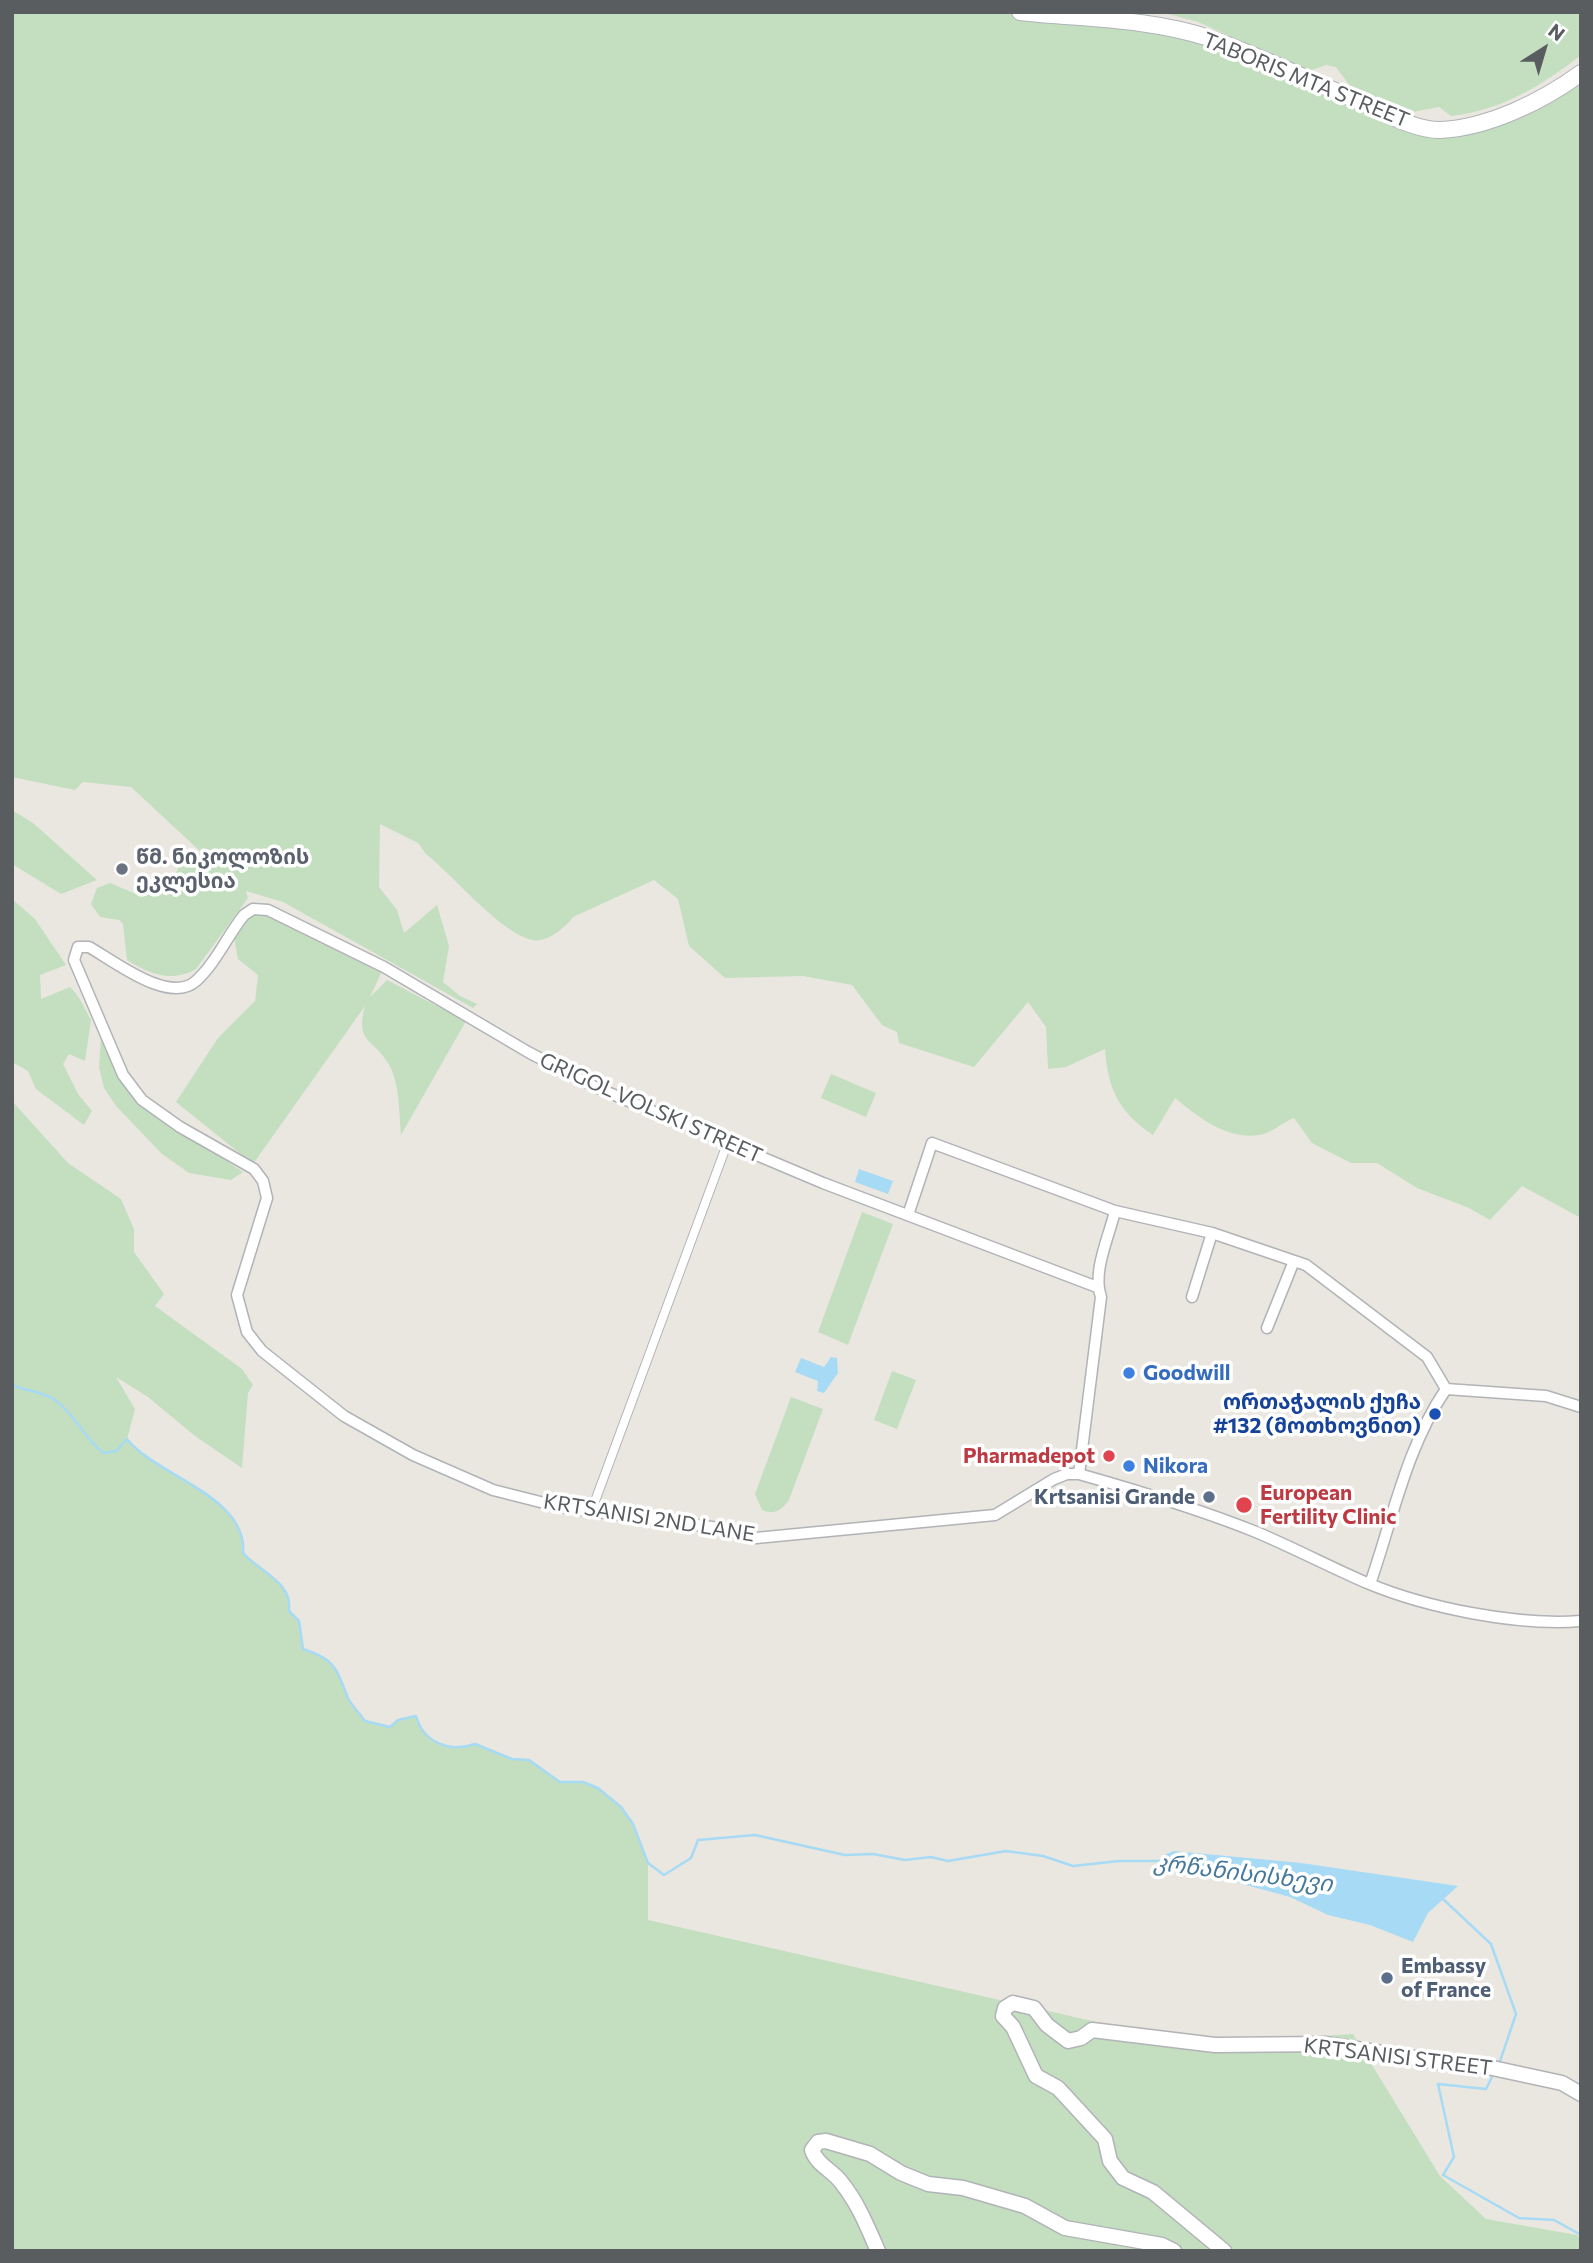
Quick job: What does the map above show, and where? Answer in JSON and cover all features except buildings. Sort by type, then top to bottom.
[{"type":"main road","name":"TABORIS MTA STREET","points":[[1020,12],[1151,25],[1207,38],[1400,119],[1438,130],[1472,124],[1508,113],[1581,73]]},
{"type":"street","name":"GRIGOL VOLSKI STREET","points":[[78,947],[89,947],[160,987],[179,989],[194,983],[244,915],[253,909],[268,910],[384,967],[528,1052],[593,1086],[727,1144],[1097,1287]]},
{"type":"street","name":"KRTSANISI 2ND LANE","points":[[78,947],[74,960],[123,1075],[142,1100],[180,1127],[254,1169],[263,1181],[267,1198],[237,1295],[247,1332],[262,1351],[344,1416],[413,1455],[494,1490],[560,1507],[719,1528],[756,1538],[995,1515],[1054,1479],[1067,1474],[1079,1474]]},
{"type":"street","points":[[908,1215],[932,1143],[1115,1211],[1212,1233],[1294,1261],[1326,1278],[1356,1307],[1379,1319],[1427,1357],[1446,1389]]},
{"type":"street","points":[[591,1512],[727,1144]]},
{"type":"street","points":[[1115,1211],[1097,1287],[1101,1297],[1079,1474],[1255,1532],[1370,1584],[1463,1611],[1549,1622],[1581,1621]]},
{"type":"street","points":[[1192,1297],[1212,1233]]},
{"type":"street","points":[[1267,1328],[1294,1261]]},
{"type":"street","points":[[1446,1389],[1546,1396],[1581,1407]]},
{"type":"street","points":[[1370,1584],[1399,1487],[1433,1407],[1446,1389]]},
{"type":"street","name":"KRTSANISI STREET","points":[[1224,2251],[1153,2192],[1123,2178],[1110,2161],[1105,2139],[1058,2088],[1036,2076],[1013,2027],[1003,2016],[1005,2008],[1013,2003],[1034,2008],[1046,2025],[1068,2041],[1082,2038],[1092,2030],[1215,2045],[1325,2044],[1512,2071],[1562,2083],[1581,2094]]},
{"type":"street","points":[[878,2251],[860,2208],[839,2179],[815,2160],[812,2150],[818,2142],[826,2141],[870,2154],[901,2173],[928,2184],[963,2188],[1025,2206],[1065,2228],[1162,2245],[1174,2251]]},
{"type":"green space","points":[[12,12],[1016,12],[1183,32],[1399,115],[1453,126],[1490,117],[1581,74],[1581,1218],[1522,1186],[1490,1220],[1469,1208],[1417,1188],[1377,1163],[1351,1163],[1312,1143],[1294,1118],[1263,1134],[1247,1136],[1214,1126],[1175,1098],[1153,1135],[1132,1118],[1117,1099],[1109,1077],[1105,1049],[1066,1067],[1048,1069],[1046,1027],[1028,1002],[974,1067],[899,1043],[897,1032],[882,1025],[852,985],[803,976],[725,978],[689,946],[678,899],[654,880],[573,917],[549,937],[532,940],[519,935],[491,915],[426,854],[418,843],[380,824],[379,887],[397,910],[404,933],[437,905],[449,946],[443,982],[460,996],[477,1004],[473,1008],[283,902],[246,891],[248,898],[196,969],[178,975],[161,975],[127,960],[123,924],[119,920],[100,917],[91,904],[97,888],[110,883],[136,894],[142,893],[153,877],[173,880],[183,857],[202,853],[131,787],[83,782],[75,790],[12,777]]},
{"type":"green space","points":[[1161,12],[1581,12],[1581,55],[1520,95],[1487,109],[1451,116],[1439,107],[1413,112],[1399,109],[1350,86],[1336,67],[1326,65],[1309,71],[1198,22]]},
{"type":"green space","points":[[12,810],[33,823],[97,880],[61,894],[12,864]]},
{"type":"green space","points":[[12,899],[35,919],[66,965],[40,975],[41,999],[70,987],[91,1020],[85,1061],[69,1054],[63,1064],[78,1094],[92,1111],[84,1125],[36,1089],[28,1071],[12,1062]]},
{"type":"green space","points":[[253,909],[297,924],[384,967],[370,997],[387,980],[466,1021],[401,1135],[395,1079],[388,1063],[364,1033],[362,1018],[365,1006],[253,1164],[176,1102],[218,1038],[255,1001],[258,975],[238,959],[234,937]]},
{"type":"green space","points":[[101,1037],[127,1090],[137,1101],[243,1172],[231,1180],[189,1173],[162,1154],[116,1106],[104,1088],[99,1067]]},
{"type":"green space","points":[[831,1074],[876,1093],[866,1117],[821,1098]]},
{"type":"green space","points":[[12,1101],[68,1163],[121,1199],[134,1229],[134,1252],[164,1294],[155,1306],[242,1369],[253,1385],[248,1393],[242,1468],[195,1436],[148,1397],[116,1377],[135,1409],[127,1439],[158,1464],[198,1488],[232,1516],[241,1533],[244,1553],[286,1592],[289,1611],[299,1621],[303,1649],[323,1657],[334,1667],[350,1701],[365,1721],[390,1727],[398,1720],[416,1716],[425,1733],[439,1743],[456,1747],[475,1744],[512,1759],[529,1760],[560,1782],[583,1782],[598,1788],[621,1807],[633,1824],[648,1863],[648,1920],[1158,2036],[1231,2042],[1353,2034],[1440,2176],[1486,2219],[1577,2235],[1581,2239],[1581,2251],[12,2251]]},
{"type":"green space","points":[[862,1212],[893,1224],[848,1345],[818,1332]]},
{"type":"green space","points":[[892,1371],[916,1380],[897,1429],[874,1420]]},
{"type":"green space","points":[[791,1397],[823,1409],[789,1500],[777,1511],[770,1512],[762,1510],[755,1494]]},
{"type":"water","points":[[859,1169],[893,1181],[888,1194],[855,1182]]},
{"type":"water","points":[[831,1357],[837,1358],[838,1373],[824,1393],[817,1391],[818,1381],[795,1372],[801,1358],[824,1367]]},
{"type":"water","points":[[1174,1851],[1301,1863],[1458,1886],[1428,1913],[1413,1942],[1370,1925],[1328,1915],[1290,1897],[1169,1864],[1164,1855]]},
{"type":"waterway","name":"კრწანისისხევი","points":[[12,1385],[55,1400],[104,1453],[116,1451],[127,1439],[158,1464],[198,1488],[231,1516],[241,1533],[243,1553],[274,1578],[286,1592],[289,1611],[299,1621],[303,1649],[323,1657],[334,1667],[350,1701],[365,1721],[390,1727],[398,1720],[416,1716],[425,1733],[438,1743],[456,1747],[475,1744],[512,1759],[529,1760],[560,1782],[583,1782],[598,1788],[621,1807],[633,1824],[648,1863],[664,1875],[691,1858],[698,1840],[755,1835],[845,1855],[873,1854],[905,1860],[931,1857],[948,1861],[1006,1851],[1043,1856],[1073,1866],[1119,1861],[1170,1861]]},
{"type":"waterway","name":"კრწანისისხევი","points":[[1443,1899],[1491,1944],[1516,2014],[1499,2064]]},
{"type":"waterway","name":"კრწანისისხევი","points":[[1494,2073],[1486,2089],[1438,2084],[1454,2157],[1443,2175],[1519,2218],[1554,2220],[1581,2235]]},
{"type":"place","name":"წმ. ნიკოლოზის ეკლესია","points":[[122,869]]},
{"type":"place","name":"Goodwill","points":[[1129,1373]]},
{"type":"place","name":"ორთაჭალის ქუჩა #132 (მოთხოვნით)","points":[[1435,1414]]},
{"type":"place","name":"Pharmadepot","points":[[1109,1456]]},
{"type":"place","name":"Nikora","points":[[1129,1466]]},
{"type":"place","name":"Krtsanisi Grande","points":[[1209,1497]]},
{"type":"place","name":"European Fertility Clinic","points":[[1244,1505]]},
{"type":"place","name":"Embassy of France","points":[[1387,1978]]}]
